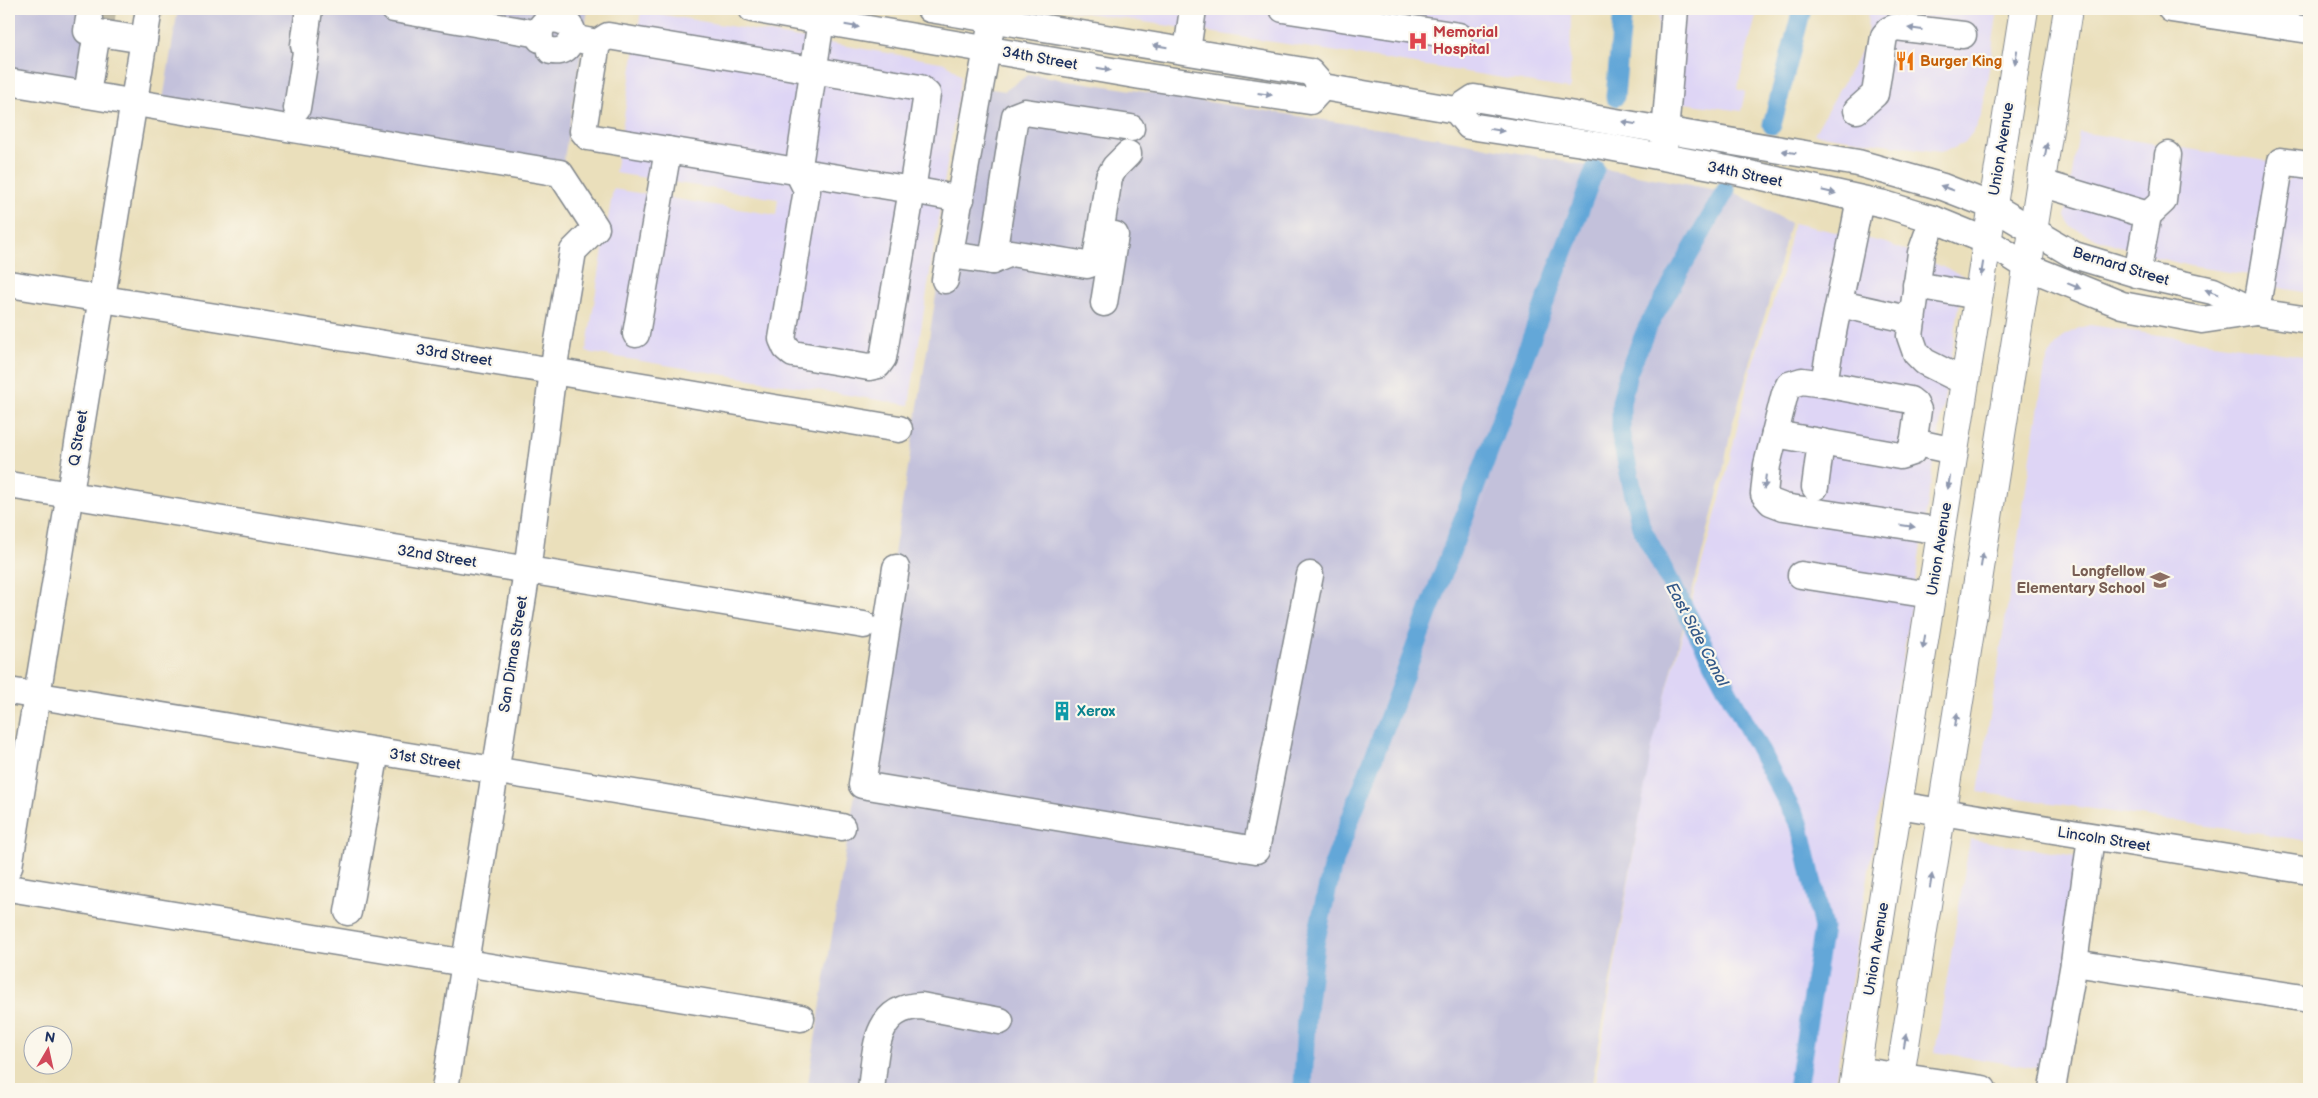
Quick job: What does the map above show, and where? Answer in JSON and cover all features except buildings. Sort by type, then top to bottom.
[{"type":"main road","name":"Union Avenue","points":[[1855,1080],[2024,9]]},
{"type":"main road","points":[[1899,1083],[2068,9]]},
{"type":"street","name":"Q Street","points":[[9,867],[100,299],[135,102],[149,9]]},
{"type":"street","points":[[297,108],[306,52],[304,45],[309,9]]},
{"type":"street","points":[[394,9],[560,41],[608,36],[814,70],[920,88],[926,94],[912,190],[883,358],[878,365],[869,367],[793,354],[786,348],[782,339],[807,190],[798,172],[814,70],[821,20]]},
{"type":"street","name":"34th Street","points":[[752,9],[1141,76],[1310,101],[1323,87],[1310,72],[992,14],[930,9]]},
{"type":"street","points":[[1187,51],[1193,9]]},
{"type":"street","points":[[1283,9],[1459,36]]},
{"type":"street","points":[[1663,157],[1675,9]]},
{"type":"street","points":[[2171,9],[2309,30]]},
{"type":"street","points":[[992,14],[948,267],[992,261],[1011,254],[1088,265],[1093,263],[1096,259],[1109,177],[1115,167],[1128,154]]},
{"type":"street","points":[[87,94],[90,24],[144,40]]},
{"type":"street","points":[[1857,110],[1875,94],[1884,36],[1889,30],[1896,28],[1963,35]]},
{"type":"street","points":[[560,41],[583,131],[588,137],[960,199]]},
{"type":"street","points":[[9,82],[135,102]]},
{"type":"street","points":[[1323,87],[1456,110]]},
{"type":"street","name":"34th Street","points":[[1992,206],[1943,187],[1858,163],[1474,98],[1456,110],[1470,126],[1663,157],[1860,199],[1933,219],[1986,241],[2028,268]]},
{"type":"street","name":"San Dimas Street","points":[[135,102],[560,173],[596,228],[573,251],[553,371],[527,571],[445,1089]]},
{"type":"street","points":[[1025,112],[1132,121],[1106,291],[992,261],[1015,116],[1025,112]]},
{"type":"street","points":[[636,334],[668,150]]},
{"type":"street","points":[[2136,274],[2148,215],[2164,201],[2168,155]]},
{"type":"street","points":[[2256,312],[2281,160],[2309,165]]},
{"type":"street","points":[[2041,183],[2148,215]]},
{"type":"street","points":[[1824,384],[1832,333],[1840,304],[1860,199]]},
{"type":"street","name":"Bernard Street","points":[[1992,206],[2074,255],[2136,274],[2212,291],[2256,312],[2309,320]]},
{"type":"street","points":[[1933,219],[1921,253],[1910,336],[1916,353],[1925,362],[1953,376],[1965,377]]},
{"type":"street","name":"Bernard Street","points":[[2028,268],[2122,305],[2202,320],[2256,312]]},
{"type":"street","name":"33rd Street","points":[[9,284],[553,371],[899,429]]},
{"type":"street","points":[[1916,284],[1978,296]]},
{"type":"street","points":[[1840,304],[1912,320]]},
{"type":"street","points":[[1775,434],[1900,456],[1912,452],[1918,410],[1916,404],[1910,400],[1802,381],[1790,385],[1785,393],[1775,434],[1764,488],[1767,499],[1771,502],[1801,510],[1941,530]]},
{"type":"street","points":[[1815,487],[1821,442]]},
{"type":"street","points":[[1913,442],[1954,451]]},
{"type":"street","name":"32nd Street","points":[[9,486],[864,625]]},
{"type":"street","points":[[896,568],[862,786],[1256,850],[1309,582]]},
{"type":"street","points":[[1801,575],[1932,595]]},
{"type":"street","name":"31st Street","points":[[9,691],[842,827]]},
{"type":"street","points":[[348,912],[376,751]]},
{"type":"street","name":"Lincoln Street","points":[[1898,805],[2309,871]]},
{"type":"street","points":[[2052,1089],[2074,963],[2091,836]]},
{"type":"street","points":[[9,888],[801,1018]]},
{"type":"street","points":[[2074,963],[2309,999]]},
{"type":"street","points":[[871,1089],[879,1035],[889,1018],[900,1010],[910,1006],[921,1006],[1000,1021]]},
{"type":"street","points":[[1855,1080],[1982,1089]]},
{"type":"shaded area","points":[[9,9],[113,9],[100,90],[9,75]]},
{"type":"shaded area","points":[[178,9],[588,9],[563,165],[163,100]]},
{"type":"shaded area","name":"Memorial Hospital","points":[[1061,9],[1571,9],[1570,89],[1472,73]]},
{"type":"shaded area","points":[[1659,9],[1758,9],[1737,89],[1745,92],[1741,111],[1656,99]]},
{"type":"shaded area","points":[[1868,9],[1998,9],[1982,114],[1976,128],[1965,142],[1940,152],[1814,134],[1867,41]]},
{"type":"shaded area","points":[[641,11],[946,63],[961,76],[909,405],[586,352],[613,189],[776,215],[778,199],[615,173]]},
{"type":"shaded area","points":[[1029,74],[1439,138],[1738,194],[1790,223],[1777,274],[1732,425],[1722,476],[1652,747],[1591,1089],[807,1089],[970,86],[1005,91]]},
{"type":"shaded area","points":[[2079,132],[2273,162],[2255,276],[2190,266],[2144,254],[2098,239],[2071,227],[2065,217]]},
{"type":"shaded area","points":[[2296,174],[2309,176],[2309,293],[2270,286],[2286,181]]},
{"type":"shaded area","points":[[1793,223],[1887,243],[1964,276],[1834,1089],[1594,1089],[1651,748],[1723,487],[1752,366],[1782,274]]},
{"type":"shaded area","name":"Longfellow Elementary School","points":[[2090,325],[2309,357],[2309,841],[1978,792],[2045,367],[2049,355],[2063,336]]},
{"type":"shaded area","points":[[1970,839],[2083,857],[2049,1070],[1935,1052]]},
{"type":"waterway","points":[[1615,97],[1623,9]]},
{"type":"waterway","name":"East Side Canal","points":[[1772,125],[1802,9]]},
{"type":"waterway","points":[[1303,1089],[1306,1018],[1315,944],[1332,868],[1595,169]]},
{"type":"waterway","name":"East Side Canal","points":[[1726,190],[1647,328],[1628,373],[1621,403],[1621,437],[1641,527],[1800,826],[1823,928],[1797,1089]]},
{"type":"tunnel","points":[[102,20],[103,9]]},
{"type":"place","name":"Memorial Hospital","points":[[1418,41]]},
{"type":"place","name":"Burger King","points":[[1905,61]]},
{"type":"place","name":"Longfellow Elementary School","points":[[2160,580]]},
{"type":"place","name":"Xerox","points":[[1062,711]]}]
